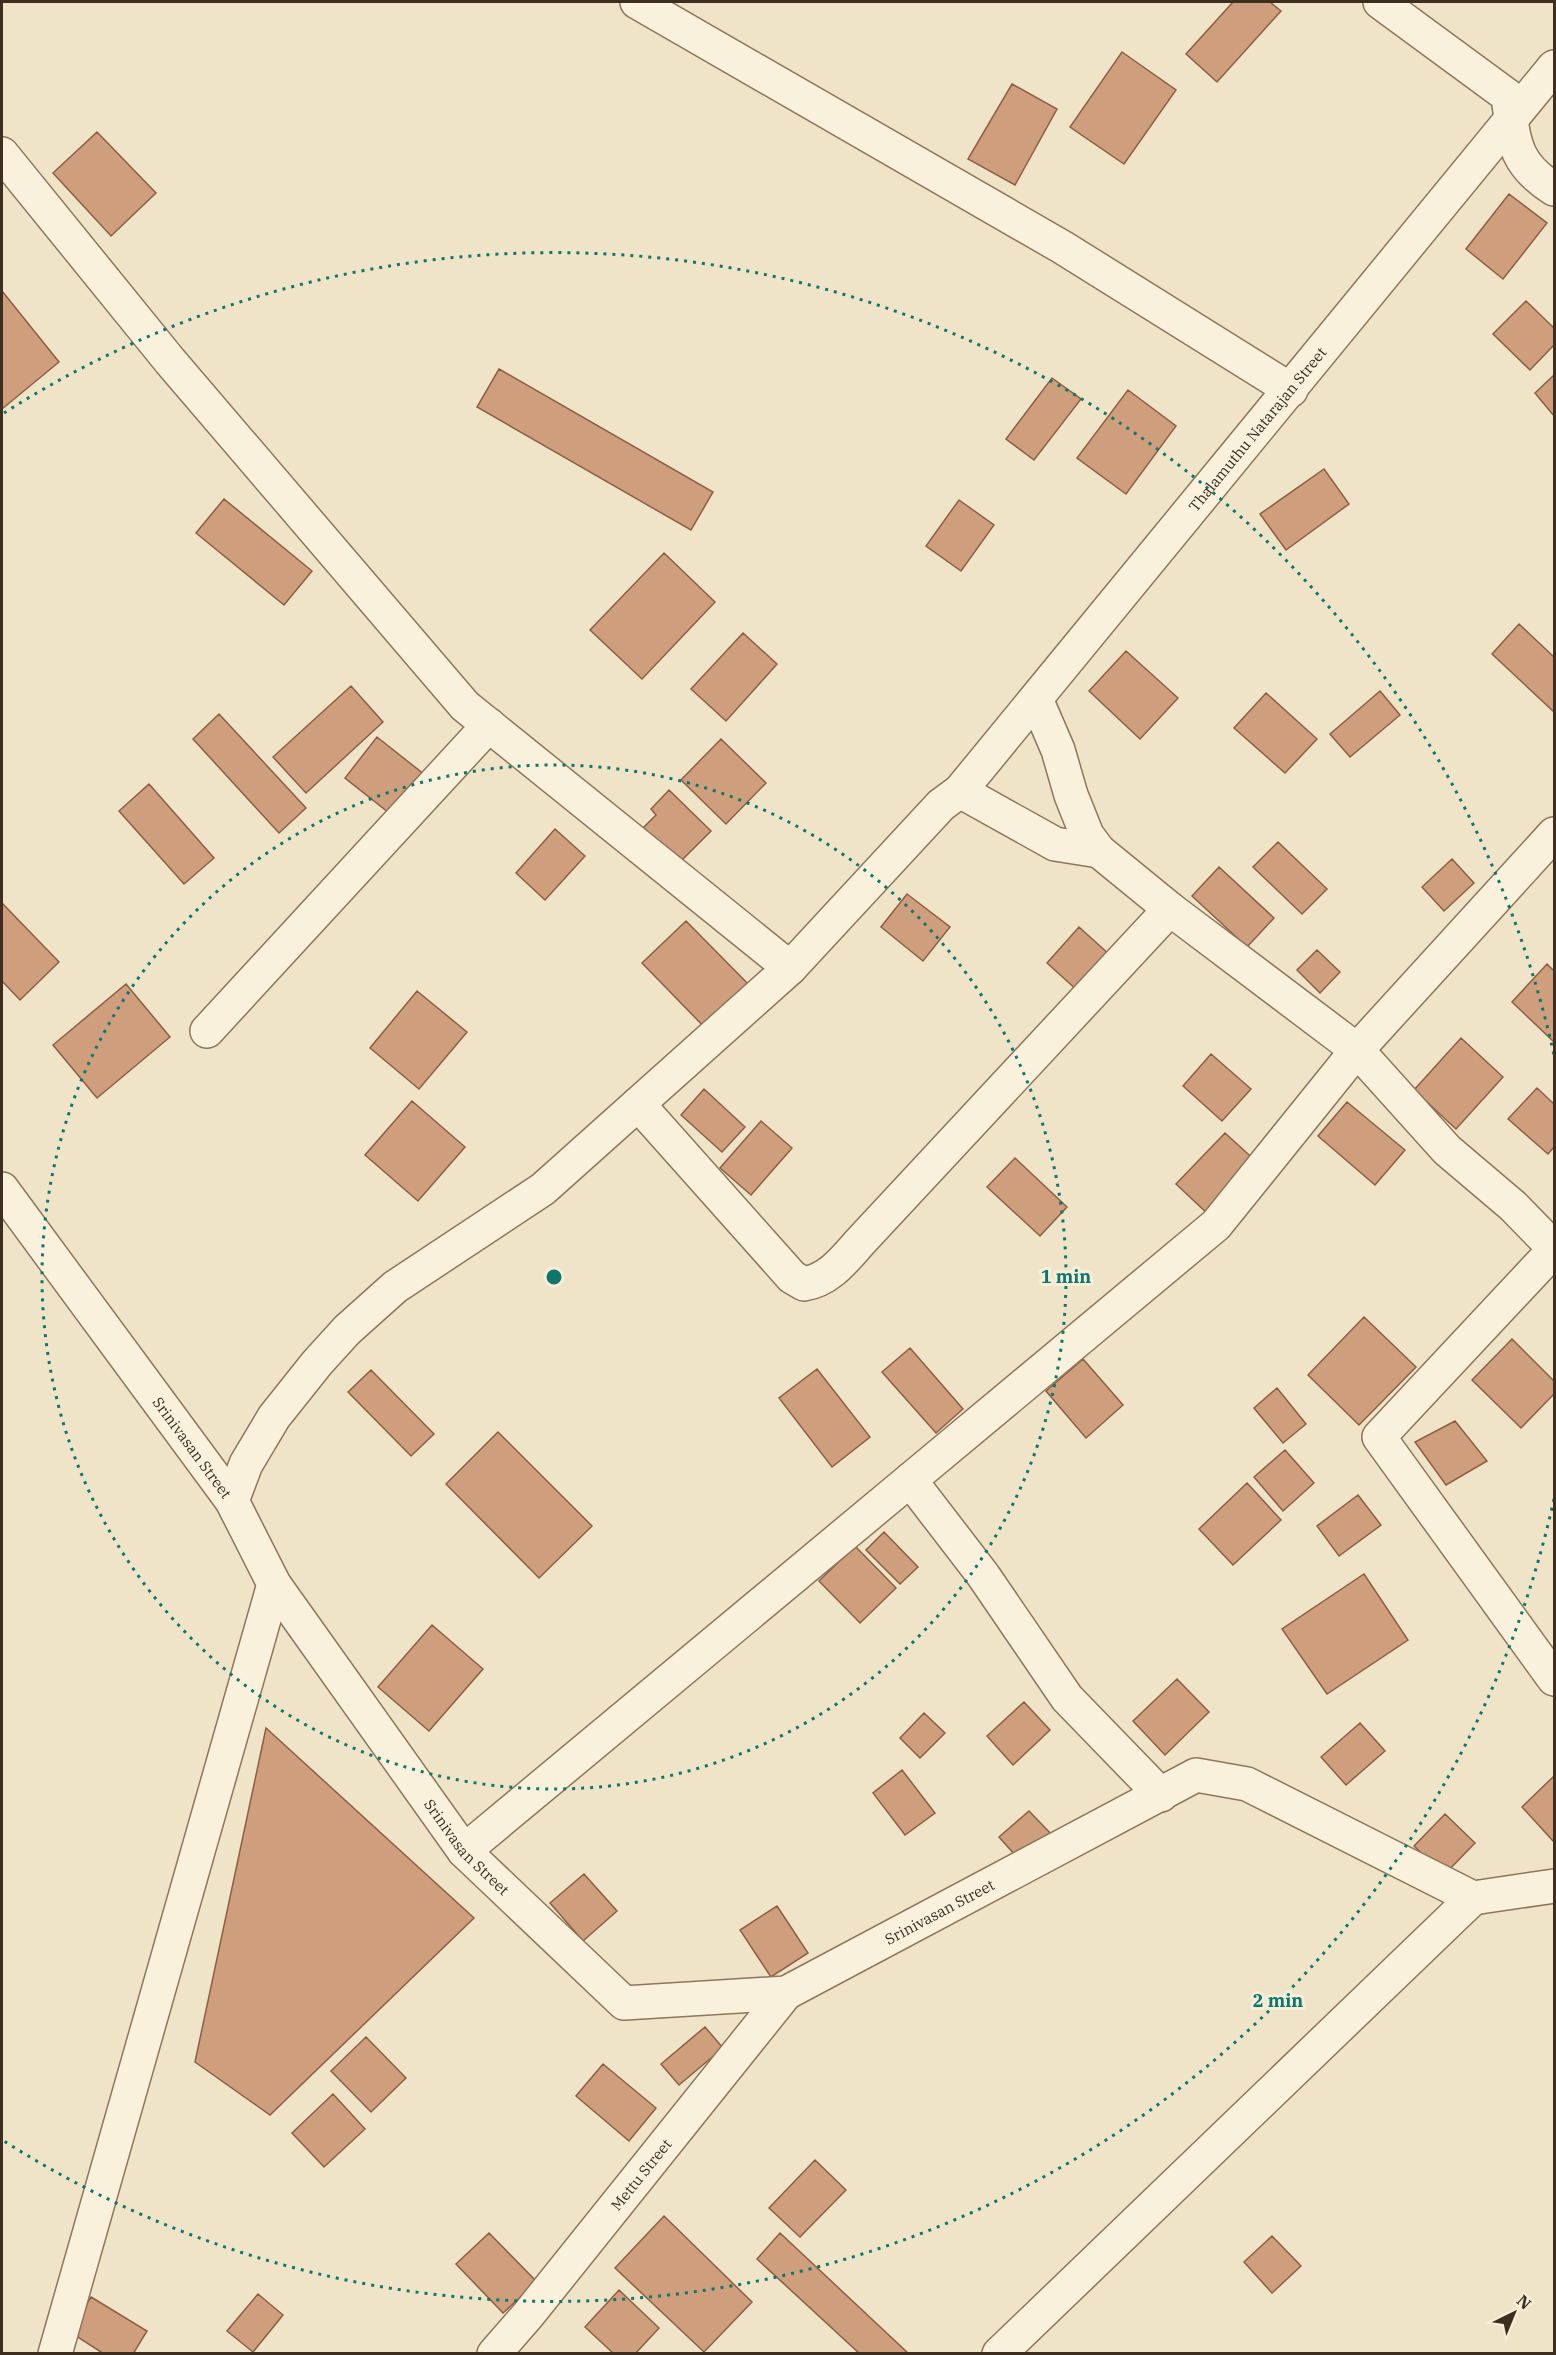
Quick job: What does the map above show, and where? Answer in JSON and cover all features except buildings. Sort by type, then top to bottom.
[{"type":"street","points":[[637,2],[1062,247],[1291,390]]},
{"type":"street","points":[[1380,2],[1508,96],[1516,150],[1536,177],[1554,189]]},
{"type":"street","name":"Thalamuthu Natarajan Street","points":[[232,1501],[246,1464],[274,1417],[347,1330],[395,1287],[543,1189],[790,968],[941,805],[960,791],[1554,67]]},
{"type":"street","points":[[2,154],[170,361],[465,706],[790,968]]},
{"type":"street","points":[[1036,699],[1058,750],[1071,795],[1087,835],[1099,851],[1170,909],[1356,1050],[1447,1150],[1513,1206],[1554,1249],[1379,1437],[1554,1679]]},
{"type":"street","points":[[207,1032],[489,725]]},
{"type":"street","points":[[960,791],[1055,844],[1099,851]]},
{"type":"street","points":[[464,1851],[1216,1225],[1356,1050],[1554,834]]},
{"type":"street","points":[[638,1104],[792,1276],[804,1284],[817,1282],[831,1272],[860,1242],[1170,909]]},
{"type":"street","name":"Srinivasan Street","points":[[2,1188],[232,1501],[274,1584],[464,1851],[624,2003],[786,1994],[1161,1796],[1196,1775],[1247,1784],[1473,1899]]},
{"type":"street","points":[[910,1480],[983,1575],[1067,1698],[1161,1796]]},
{"type":"street","points":[[55,2354],[274,1584]]},
{"type":"street","points":[[999,2354],[1473,1899],[1554,1886]]},
{"type":"street","name":"Mettu Street","points":[[494,2354],[528,2315],[786,1994]]}]
